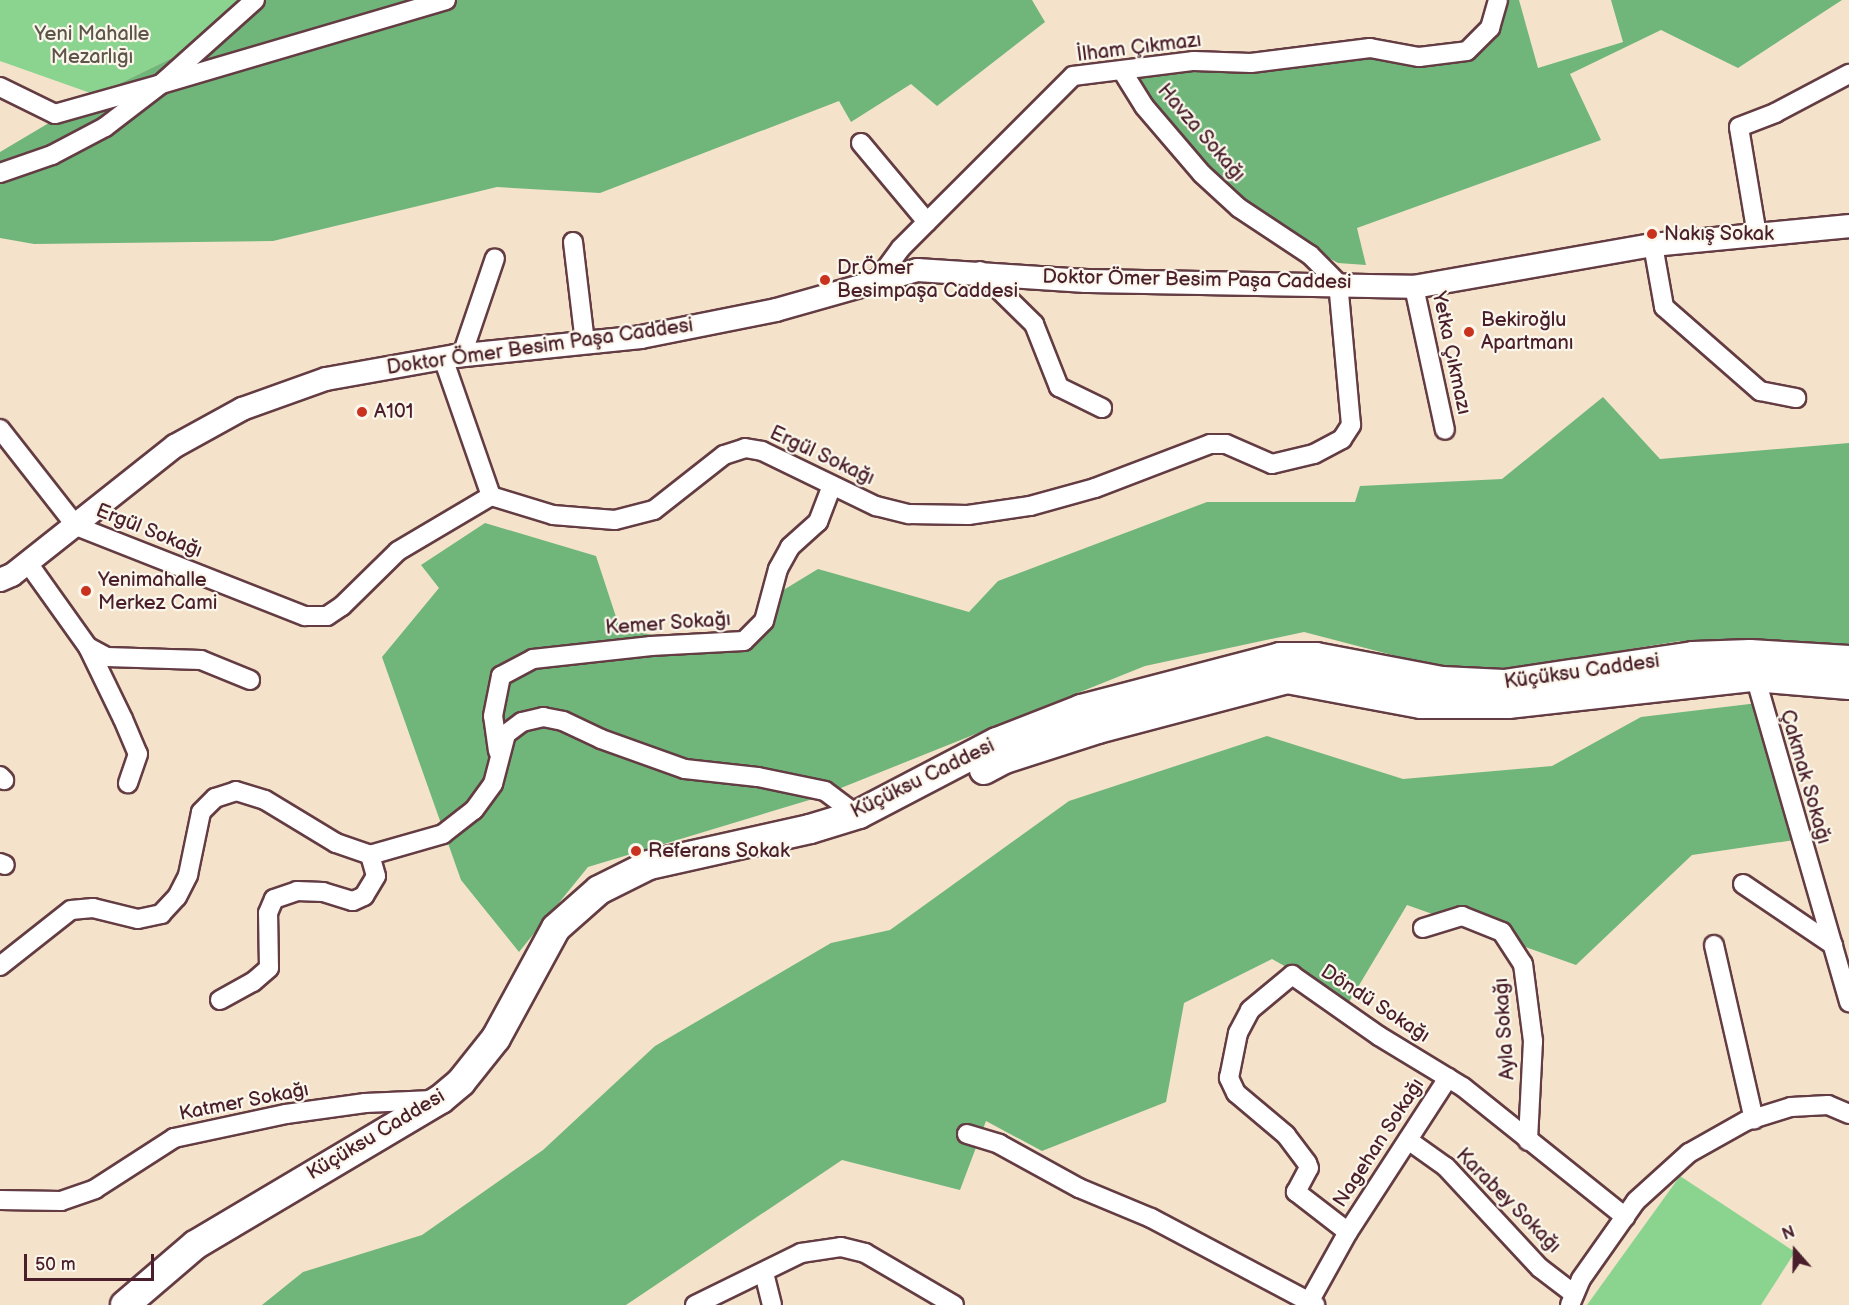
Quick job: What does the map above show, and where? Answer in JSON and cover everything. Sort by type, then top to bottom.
[{"type":"main road","name":"Küçüksu Caddesi","points":[[145,1305],[197,1259],[430,1124],[481,1086],[515,1043],[548,978],[574,939],[612,899],[663,878],[810,846],[862,820],[1005,759],[1109,726],[1287,679],[1421,704],[1508,704],[1752,666],[1849,660]]},
{"type":"main road","name":"Küçüksu Caddesi","points":[[1752,666],[1849,685]]},
{"type":"main road","name":"Küçüksu Caddesi","points":[[125,1305],[195,1245],[441,1100],[461,1082],[496,1038],[556,928],[599,890],[649,865],[862,820]]},
{"type":"street","points":[[0,172],[52,155],[105,127],[161,84],[255,0]]},
{"type":"street","points":[[0,87],[55,114],[446,0]]},
{"type":"street","name":"İlham Çıkmazı","points":[[876,282],[927,222],[1073,76],[1123,72],[1194,61],[1251,63],[1370,48],[1419,57],[1467,51],[1490,28],[1498,0]]},
{"type":"street","name":"Havza Sokağı","points":[[1123,72],[1144,106],[1202,174],[1239,208],[1310,255],[1338,283]]},
{"type":"street","points":[[1757,235],[1738,127],[1775,113],[1849,74]]},
{"type":"street","points":[[861,143],[927,222]]},
{"type":"street","name":"Doktor Ömer Besim Paşa Caddesi","points":[[0,580],[28,563],[175,446],[242,409],[326,379],[453,357],[641,337],[776,310],[917,270],[980,271],[1086,281],[1338,283],[1414,286],[1653,245],[1849,226]]},
{"type":"street","points":[[573,242],[585,342]]},
{"type":"street","points":[[1653,245],[1664,307],[1760,391],[1796,398]]},
{"type":"street","points":[[491,496],[453,357],[495,258]]},
{"type":"street","points":[[980,271],[1034,324],[1059,387],[1102,408]]},
{"type":"street","name":"Ergül Sokağı","points":[[76,526],[259,601],[305,616],[327,616],[342,606],[398,551],[491,496],[553,514],[615,520],[654,510],[724,455],[745,448],[762,451],[876,506],[909,514],[968,515],[1030,506],[1095,488],[1210,444],[1226,444],[1272,464],[1314,454],[1342,439],[1351,424],[1338,283]]},
{"type":"street","name":"Yetka Çıkmazı","points":[[1414,286],[1445,430]]},
{"type":"street","points":[[0,429],[76,526]]},
{"type":"street","name":"Kemer Sokağı","points":[[499,759],[493,716],[501,676],[533,659],[651,646],[744,641],[764,621],[778,569],[790,547],[818,522],[832,486]]},
{"type":"street","points":[[28,563],[88,647],[138,754],[128,783]]},
{"type":"street","points":[[88,647],[107,657],[201,660],[250,680]]},
{"type":"street","name":"Çakmak Sokağı","points":[[1752,666],[1849,1002]]},
{"type":"street","points":[[0,966],[70,910],[93,908],[138,920],[161,914],[181,890],[201,812],[215,798],[236,791],[265,800],[336,843],[370,855],[443,834],[474,810],[493,784],[506,734],[522,722],[543,717],[563,721],[602,739],[685,769],[758,777],[825,791],[862,820]]},
{"type":"street","points":[[220,1000],[253,982],[269,968],[268,913],[274,899],[297,891],[323,892],[353,901],[364,896],[376,876],[370,855]]},
{"type":"street","points":[[1743,885],[1833,945]]},
{"type":"street","name":"Ayla Sokağı","points":[[1423,928],[1462,916],[1502,932],[1523,964],[1533,1041],[1528,1141]]},
{"type":"street","points":[[1714,945],[1754,1119]]},
{"type":"street","name":"Döndü Sokağı","points":[[1348,1232],[1296,1192],[1309,1168],[1307,1163],[1286,1135],[1236,1093],[1229,1078],[1238,1033],[1250,1010],[1269,989],[1292,975],[1448,1078],[1625,1217]]},
{"type":"street","name":"Nagehan Sokağı","points":[[1348,1232],[1448,1078]]},
{"type":"street","name":"Katmer Sokağı","points":[[0,1200],[61,1201],[95,1189],[174,1138],[297,1113],[365,1103],[441,1100]]},
{"type":"street","points":[[1572,1300],[1636,1202],[1689,1153],[1754,1119],[1791,1107],[1828,1105],[1849,1114]]},
{"type":"street","points":[[967,1134],[999,1144],[1079,1188],[1151,1218],[1312,1303],[1348,1232]]},
{"type":"street","name":"Karabey Sokağı","points":[[1408,1140],[1446,1167],[1572,1300]]},
{"type":"street","points":[[695,1305],[801,1253],[841,1247],[865,1253],[954,1305]]},
{"type":"street","points":[[764,1273],[772,1305]]},
{"type":"green space","name":"Yeni Mahalle Mezarlıḡı","points":[[0,0],[239,0],[178,55],[96,95],[0,61]]},
{"type":"green space","points":[[239,0],[1032,0],[1045,22],[937,106],[911,84],[851,122],[839,101],[600,193],[497,187],[273,241],[34,244],[0,238],[0,152],[96,95],[178,55]]},
{"type":"green space","points":[[1494,0],[1519,0],[1538,68],[1623,42],[1611,0],[1842,0],[1738,68],[1661,30],[1570,74],[1601,140],[1357,228],[1366,265],[1338,263],[1235,206],[1120,64],[1370,43],[1430,55],[1485,36]]},
{"type":"green space","points":[[1603,397],[1660,459],[1849,443],[1849,646],[1680,641],[1469,675],[1304,632],[1145,666],[816,798],[588,867],[519,952],[461,880],[382,657],[439,588],[421,565],[485,523],[596,556],[620,629],[665,637],[741,635],[762,603],[818,569],[969,612],[998,581],[1207,502],[1355,502],[1360,486],[1502,479]]},
{"type":"green space","points":[[1758,703],[1808,838],[1692,855],[1576,965],[1407,905],[1349,1002],[1272,959],[1184,1003],[1166,1102],[1042,1151],[986,1121],[960,1190],[842,1160],[626,1305],[262,1305],[303,1272],[422,1235],[543,1150],[655,1046],[831,943],[890,930],[1069,801],[1267,736],[1403,779],[1552,766],[1641,717]]},
{"type":"green space","points":[[1680,1176],[1795,1252],[1761,1305],[1587,1305]]},
{"type":"place","name":"Nakış Sokak","points":[[1652,234]]},
{"type":"place","name":"Dr.Ömer Besimpaşa Caddesi","points":[[825,280]]},
{"type":"place","name":"Bekiroğlu Apartmanı","points":[[1469,332]]},
{"type":"place","name":"A101","points":[[362,412]]},
{"type":"place","name":"Yenimahalle Merkez Cami","points":[[86,591]]},
{"type":"place","name":"Referans Sokak","points":[[636,851]]}]
